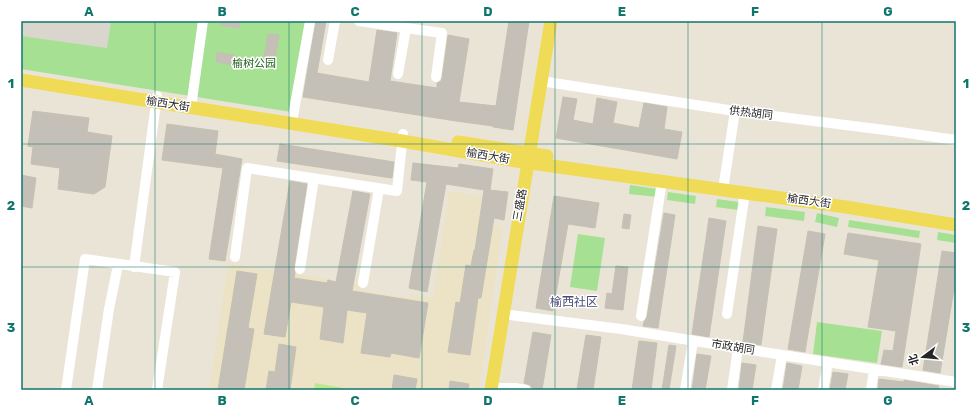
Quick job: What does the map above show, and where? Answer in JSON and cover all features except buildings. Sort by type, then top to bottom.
[{"type":"main road","name":"三盛路","points":[[496,389],[510,314],[551,21]]},
{"type":"main road","name":"三盛路","points":[[496,389],[532,158],[558,21]]},
{"type":"main road","name":"榆西大街","points":[[21,75],[156,99],[192,100],[293,116],[402,137]]},
{"type":"main road","name":"榆西大街","points":[[21,80],[402,137],[662,181],[846,207],[956,225]]},
{"type":"main road","name":"榆西大街","points":[[532,158],[724,183],[956,219]]},
{"type":"street","points":[[192,100],[203,21]]},
{"type":"street","points":[[293,116],[310,21]]},
{"type":"street","points":[[328,60],[335,21]]},
{"type":"street","points":[[359,21],[442,33],[436,76]]},
{"type":"street","points":[[398,74],[406,28]]},
{"type":"street","name":"供热胡同","points":[[547,82],[735,112],[956,140]]},
{"type":"street","points":[[134,267],[156,99]]},
{"type":"street","points":[[724,183],[735,112]]},
{"type":"street","points":[[234,257],[247,168],[397,191],[402,137]]},
{"type":"street","points":[[300,269],[314,178]]},
{"type":"street","points":[[641,316],[662,181]]},
{"type":"street","points":[[363,283],[379,189]]},
{"type":"street","points":[[727,314],[745,192]]},
{"type":"street","points":[[66,390],[84,259],[175,272],[157,390]]},
{"type":"street","points":[[97,390],[109,309],[118,264]]},
{"type":"street","name":"市政胡同","points":[[510,314],[621,329],[956,382]]},
{"type":"street","points":[[685,390],[693,341]]},
{"type":"street","points":[[732,390],[738,348]]},
{"type":"street","points":[[776,390],[782,355]]},
{"type":"street","points":[[824,390],[828,362]]},
{"type":"street","points":[[871,390],[874,369]]},
{"type":"street","points":[[496,389],[515,388],[526,390]]},
{"type":"shaded area","points":[[21,21],[111,21],[107,48],[21,36]]},
{"type":"shaded area","points":[[449,191],[482,196],[478,223],[503,227],[479,390],[209,390],[228,263],[360,284],[359,290],[411,298],[412,295],[433,298]]},
{"type":"green space","name":"榆树公园","points":[[21,21],[306,21],[291,112],[21,69]]},
{"type":"green space","points":[[630,185],[658,189],[657,197],[629,194]]},
{"type":"green space","points":[[668,192],[696,196],[695,204],[667,200]]},
{"type":"green space","points":[[717,199],[739,202],[738,210],[716,207]]},
{"type":"green space","points":[[766,207],[805,212],[804,221],[765,216]]},
{"type":"green space","points":[[817,213],[839,218],[837,227],[815,222]]},
{"type":"green space","points":[[849,220],[920,231],[919,238],[848,227]]},
{"type":"green space","points":[[938,232],[956,235],[956,243],[937,240]]},
{"type":"green space","points":[[578,234],[605,238],[597,291],[570,287]]},
{"type":"green space","points":[[817,322],[882,331],[877,363],[813,354]]},
{"type":"green space","points":[[315,383],[354,390],[314,390]]},
{"type":"district","name":"榆西社区","points":[[574,302]]}]
